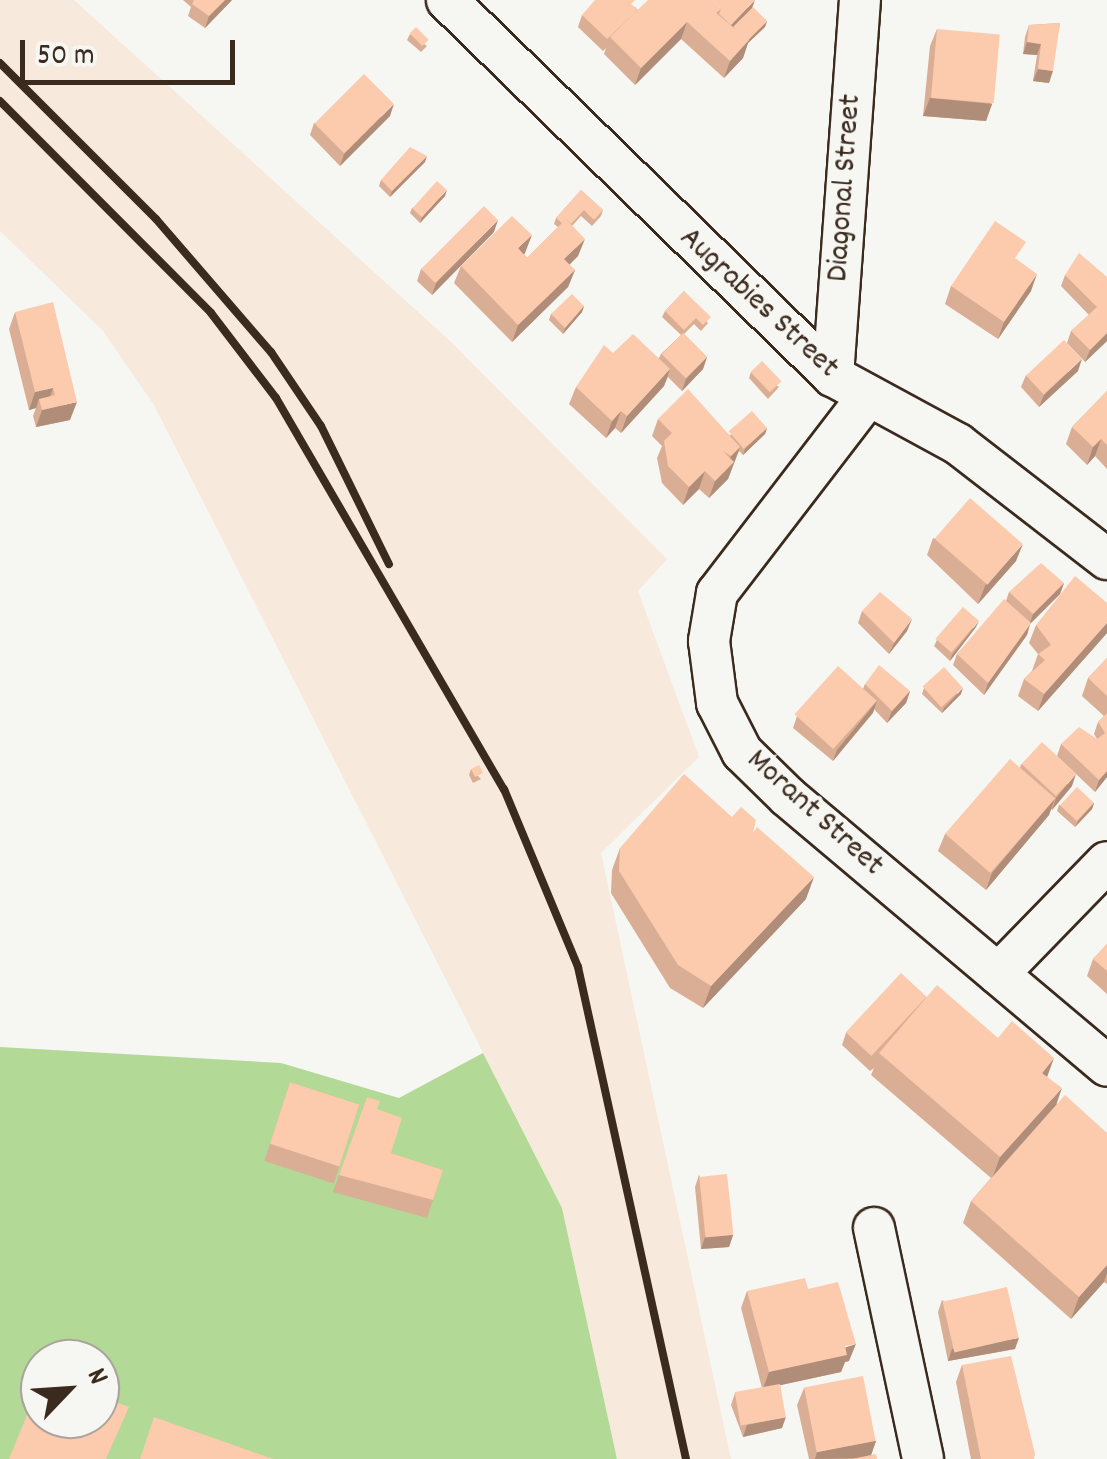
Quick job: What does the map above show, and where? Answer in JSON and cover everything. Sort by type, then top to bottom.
[{"type":"street","name":"Augrabies Street","points":[[447,0],[834,376],[866,399],[958,444],[1107,559]]},
{"type":"street","name":"Diagonal Street","points":[[834,376],[860,0]]},
{"type":"street","name":"Morant Street","points":[[866,399],[717,594],[708,641],[712,684],[742,752],[1107,1066]]},
{"type":"street","points":[[998,974],[1107,862]]},
{"type":"street","points":[[874,1228],[924,1459]]},
{"type":"shaded area","points":[[0,0],[74,0],[450,341],[667,559],[638,591],[699,757],[601,853],[731,1459],[617,1459],[562,1208],[154,405],[103,331],[0,231]]},
{"type":"green space","points":[[0,1047],[281,1063],[399,1098],[483,1053],[562,1208],[617,1459],[0,1459]]},
{"type":"building","points":[[194,0],[225,0],[209,16],[192,4]]},
{"type":"building","points":[[595,0],[635,0],[631,4],[638,10],[607,39],[582,15]]},
{"type":"building","points":[[648,0],[713,0],[721,9],[716,13],[749,40],[730,61],[687,22],[641,68],[610,37]]},
{"type":"building","points":[[713,0],[755,0],[731,25],[719,14],[721,9]]},
{"type":"building","points":[[753,7],[767,21],[747,41],[733,27]]},
{"type":"building","points":[[1060,23],[1053,71],[1038,69],[1041,44],[1027,42],[1029,25]]},
{"type":"building","points":[[416,27],[429,40],[422,46],[410,33]]},
{"type":"building","points":[[937,29],[1000,34],[994,103],[931,98]]},
{"type":"building","points":[[364,74],[394,104],[344,153],[315,123]]},
{"type":"building","points":[[410,147],[427,156],[392,191],[381,180]]},
{"type":"building","points":[[437,181],[447,190],[422,217],[412,208]]},
{"type":"building","points":[[581,190],[603,210],[594,220],[584,210],[571,224],[566,219],[562,223],[556,218]]},
{"type":"building","points":[[484,206],[498,220],[435,283],[421,269]]},
{"type":"building","points":[[512,216],[532,235],[518,248],[527,258],[566,219],[585,239],[564,259],[575,270],[518,325],[461,266]]},
{"type":"building","points":[[995,221],[1026,242],[1015,258],[1037,274],[1004,322],[951,286]]},
{"type":"building","points":[[1079,253],[1107,277],[1107,333],[1090,350],[1071,331],[1097,307],[1065,275]]},
{"type":"building","points":[[684,291],[711,317],[703,325],[696,318],[684,330],[665,311]]},
{"type":"building","points":[[572,294],[584,306],[565,328],[551,314]]},
{"type":"building","points":[[53,302],[77,402],[42,410],[39,399],[55,395],[53,388],[35,392],[15,312]]},
{"type":"building","points":[[683,333],[707,357],[686,378],[662,354]]},
{"type":"building","points":[[633,334],[670,369],[627,416],[621,411],[612,421],[576,387],[604,345],[613,353]]},
{"type":"building","points":[[1064,340],[1082,359],[1044,394],[1026,375]]},
{"type":"building","points":[[762,361],[781,381],[770,392],[750,372]]},
{"type":"building","points":[[688,389],[740,447],[731,456],[723,451],[734,462],[715,481],[705,471],[689,487],[668,466],[664,441],[672,433],[658,419]]},
{"type":"building","points":[[1107,391],[1107,445],[1101,439],[1093,447],[1072,427]]},
{"type":"building","points":[[752,411],[767,428],[744,449],[729,431]]},
{"type":"building","points":[[970,498],[1023,544],[987,585],[935,539]]},
{"type":"building","points":[[1041,563],[1064,583],[1033,614],[1009,592]]},
{"type":"building","points":[[1075,576],[1107,603],[1107,623],[1044,694],[1024,679],[1045,660],[1038,654],[1051,645],[1036,625]]},
{"type":"building","points":[[880,592],[912,619],[894,643],[862,611]]},
{"type":"building","points":[[1004,599],[1031,623],[988,683],[957,654]]},
{"type":"building","points":[[963,607],[979,621],[951,652],[935,639]]},
{"type":"building","points":[[1107,658],[1107,696],[1088,678]]},
{"type":"building","points":[[879,665],[910,691],[892,711],[865,684]]},
{"type":"building","points":[[838,666],[877,701],[833,749],[795,714]]},
{"type":"building","points":[[944,667],[963,688],[941,707],[922,686]]},
{"type":"building","points":[[1107,713],[1107,771],[1099,780],[1061,744],[1079,727],[1097,739],[1105,733],[1098,722]]},
{"type":"building","points":[[1042,742],[1076,774],[1056,796],[1022,764]]},
{"type":"building","points":[[1010,759],[1055,798],[990,873],[945,834]]},
{"type":"building","points":[[479,765],[483,773],[475,777],[471,769]]},
{"type":"building","points":[[684,774],[732,817],[741,807],[756,820],[753,833],[757,827],[814,877],[711,986],[678,965],[619,871],[620,848]]},
{"type":"building","points":[[1077,787],[1094,803],[1077,821],[1060,805]]},
{"type":"building","points":[[1107,944],[1107,971],[1093,959]]},
{"type":"building","points":[[901,973],[927,997],[871,1056],[846,1032]]},
{"type":"building","points":[[937,985],[998,1038],[1012,1021],[1054,1058],[1042,1073],[1062,1088],[1000,1157],[879,1053]]},
{"type":"building","points":[[290,1082],[359,1105],[339,1166],[270,1144]]},
{"type":"building","points":[[1065,1095],[1107,1133],[1107,1265],[1079,1297],[971,1201]]},
{"type":"building","points":[[367,1097],[380,1101],[377,1109],[402,1118],[391,1153],[443,1170],[433,1200],[339,1175]]},
{"type":"building","points":[[727,1174],[733,1235],[706,1238],[699,1177]]},
{"type":"building","points":[[805,1278],[808,1289],[838,1282],[856,1344],[845,1346],[847,1355],[769,1372],[747,1291]]},
{"type":"building","points":[[1007,1287],[1019,1338],[954,1353],[943,1302]]},
{"type":"building","points":[[1011,1356],[1034,1459],[981,1459],[962,1365]]},
{"type":"building","points":[[863,1376],[876,1441],[817,1452],[804,1387]]},
{"type":"building","points":[[780,1384],[786,1417],[741,1425],[735,1392]]},
{"type":"building","points":[[120,1404],[129,1407],[120,1427]]},
{"type":"building","points":[[154,1417],[273,1459],[140,1459]]},
{"type":"building","points":[[20,1432],[20,1439],[115,1439],[106,1459],[9,1459]]},
{"type":"railway","points":[[0,63],[156,219],[271,352],[321,426],[389,564]]},
{"type":"railway","points":[[0,101],[211,313],[276,398],[504,789],[578,967],[686,1459]]}]
